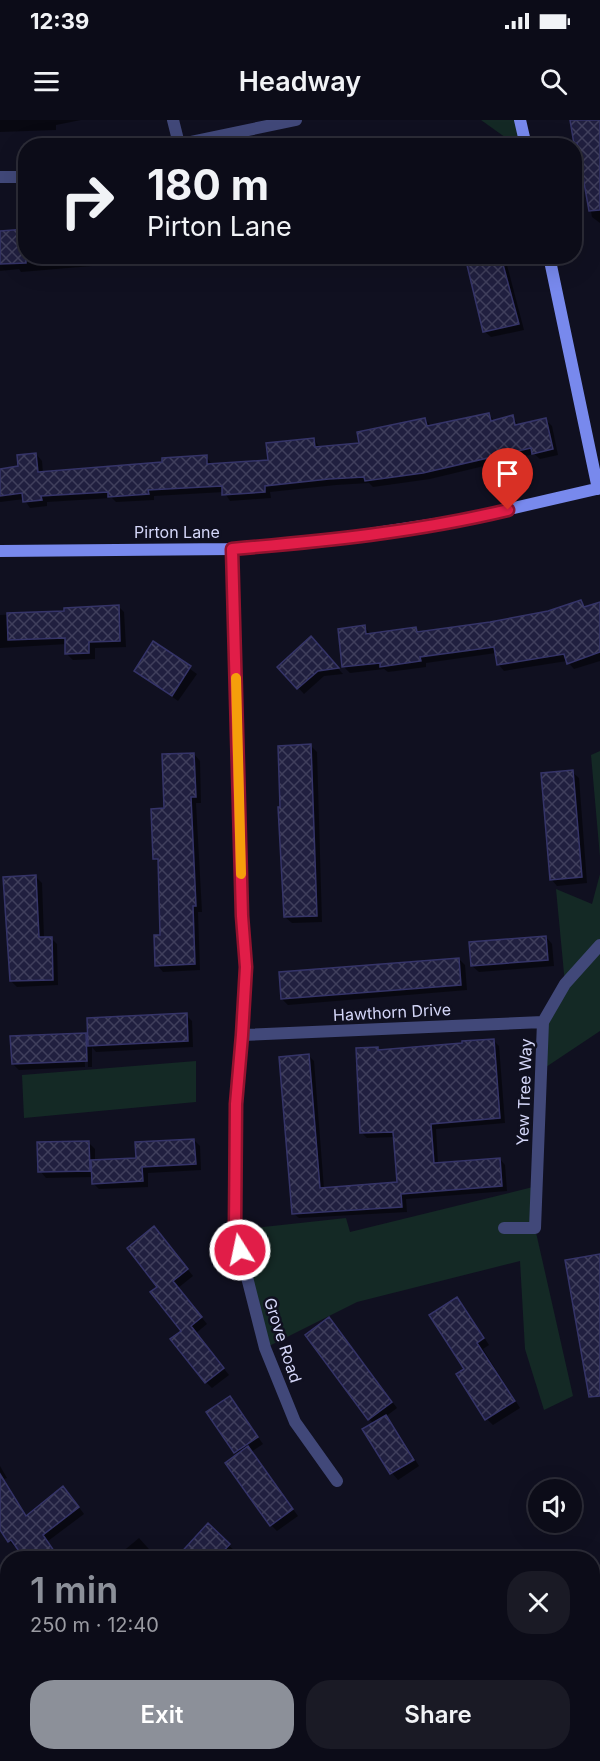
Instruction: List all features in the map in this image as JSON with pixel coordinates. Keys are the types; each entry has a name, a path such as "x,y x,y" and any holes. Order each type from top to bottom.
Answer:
{"street":[{"path":"173,120 174,138"},
{"path":"209,138 296,120"},
{"path":"520,120 524,138"},
{"path":"0,177 18,177"},
{"path":"551,264 599,489"},
{"name":"Pirton Lane","path":"0,551 232,549 324,541 462,520 599,489"},
{"name":"Grove Road","path":"232,549 242,916 246,967 236,1104 235,1230 266,1348 295,1422 337,1481"},
{"name":"Yew Tree Way","path":"504,1228 536,1228 543,1022 565,984 600,945"},
{"name":"Hawthorn Drive","path":"242,1035 543,1022"}],"green space":[{"path":"481,120 520,120 524,138 506,138"},
{"path":"600,751 600,857 591,755"},
{"path":"600,874 600,1031 540,1071 543,1022 565,984 556,889 592,904"},
{"path":"196,1061 196,1102 24,1118 22,1075"},
{"path":"537,1186 535,1228 573,1396 544,1410 525,1349 520,1261 357,1302 265,1348 235,1230 346,1218 350,1232"}],"building":[{"path":"570,120 600,120 600,210 589,211 582,171 582,138 573,138"},
{"path":"18,230 18,263 0,264 0,231"},
{"path":"503,264 519,324 483,332 467,265"},
{"path":"489,413 491,421 513,415 515,425 546,418 553,449 532,454 531,448 423,473 365,481 364,477 265,486 265,492 222,495 222,486 148,490 149,494 108,497 108,492 41,496 42,500 23,502 22,493 0,496 0,469 18,466 17,455 36,453 38,472 162,462 162,458 207,455 207,464 268,460 266,443 314,438 315,447 359,443 357,432 425,418 427,426"},
{"path":"581,600 584,607 600,602 600,652 567,664 564,654 497,665 494,647 420,657 421,661 380,667 380,663 342,667 338,629 365,625 366,634 416,627 417,632 548,611"},
{"path":"119,605 120,641 89,642 89,653 65,654 65,638 8,640 7,613 64,611 64,608"},
{"path":"311,636 339,668 318,671 297,689 277,667"},
{"path":"153,641 191,666 172,696 134,671"},
{"path":"311,744 317,916 284,917 278,807 280,807 278,746"},
{"path":"194,753 196,797 191,797 196,906 193,906 195,964 155,966 154,935 160,935 158,859 153,859 151,809 164,808 162,754"},
{"path":"573,770 582,877 550,880 541,773"},
{"path":"36,875 39,937 52,937 53,980 10,981 3,877"},
{"path":"546,936 548,960 471,966 469,942"},
{"path":"459,958 461,985 281,999 279,972"},
{"path":"187,1013 188,1041 88,1046 87,1018"},
{"path":"86,1033 87,1061 12,1064 10,1036"},
{"path":"494,1039 500,1118 431,1124 434,1163 500,1158 502,1186 401,1194 402,1207 292,1214 279,1057 309,1054 320,1188 397,1182 393,1132 360,1133 356,1048 378,1047 378,1050"},
{"path":"194,1139 196,1164 142,1167 143,1181 92,1184 91,1160 136,1158 135,1142"},
{"path":"89,1141 90,1171 38,1172 37,1142"},
{"path":"154,1226 188,1269 173,1281 202,1317 191,1326 224,1368 205,1383 170,1339 181,1331 150,1292 157,1287 127,1248"},
{"path":"600,1254 600,1396 589,1397 565,1260"},
{"path":"457,1297 484,1338 477,1343 515,1401 485,1420 456,1374 464,1369 429,1315"},
{"path":"329,1317 392,1402 368,1420 305,1335"},
{"path":"230,1396 258,1437 234,1453 206,1412"},
{"path":"386,1415 414,1460 390,1474 362,1429"},
{"path":"248,1446 293,1509 270,1526 225,1463"},
{"path":"0,1474 26,1516 63,1486 79,1507 43,1535 54,1551 19,1551 11,1540 8,1542 0,1530"},
{"path":"208,1523 230,1544 224,1551 182,1551"}],"slow traffic":[{"path":"236,678 241,874"}],"route":[{"path":"240,1250 235,1230 236,1104 246,967 242,916 232,549 324,541 462,520 508,510"}]}
